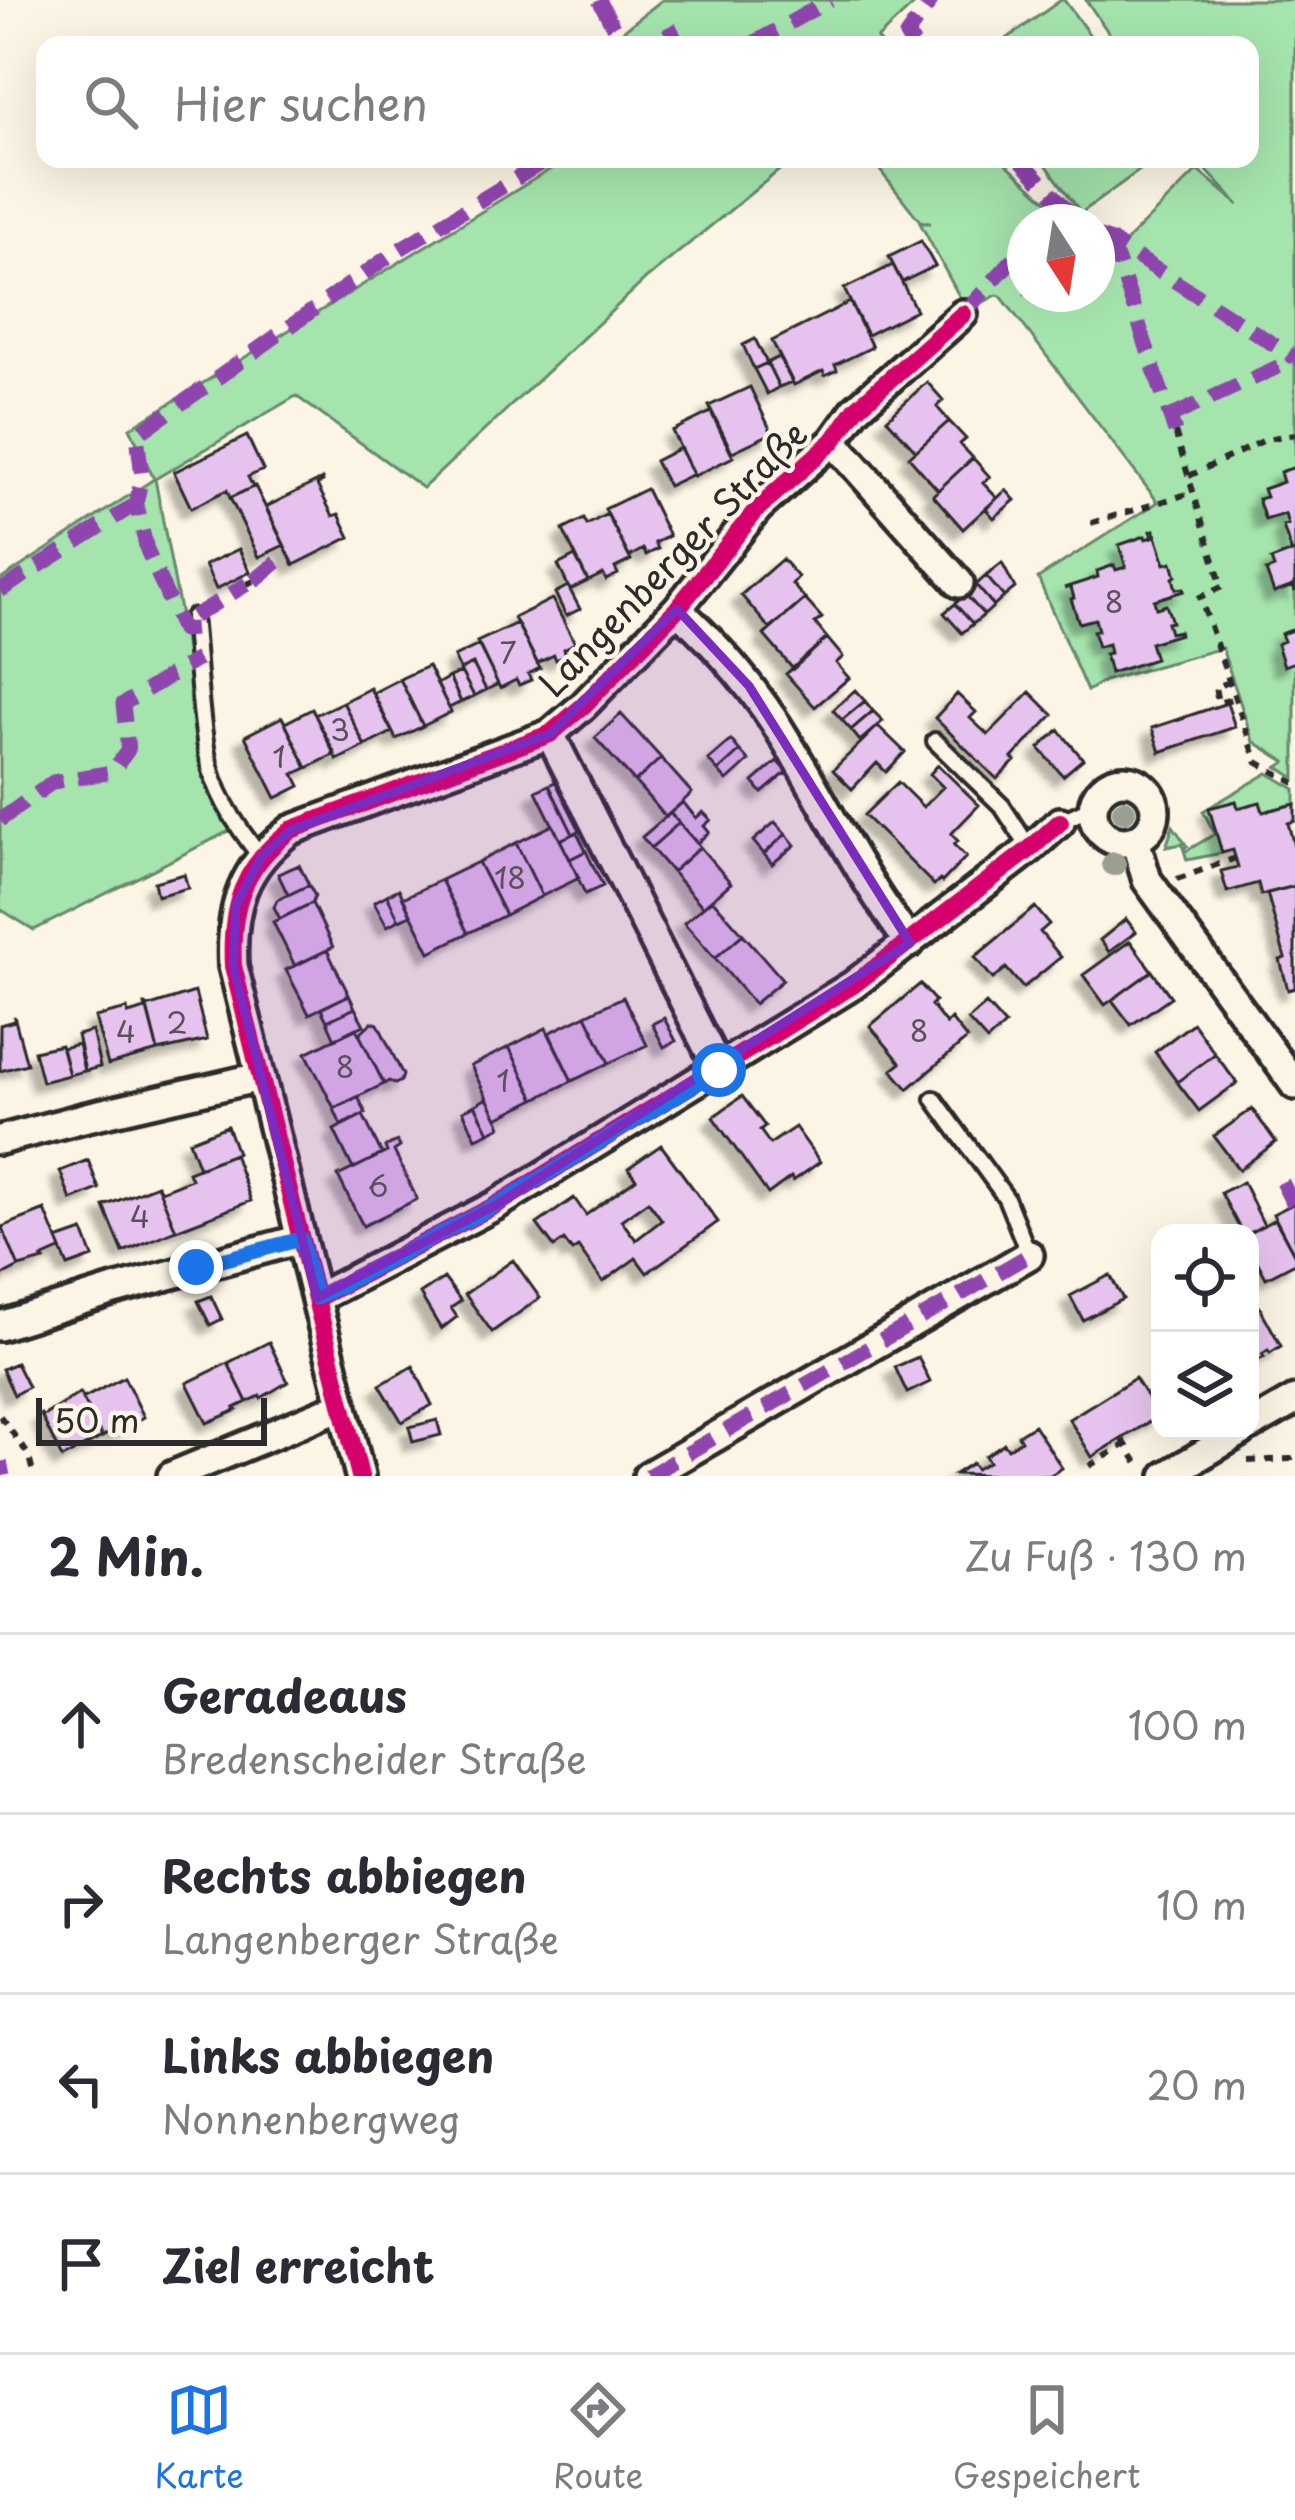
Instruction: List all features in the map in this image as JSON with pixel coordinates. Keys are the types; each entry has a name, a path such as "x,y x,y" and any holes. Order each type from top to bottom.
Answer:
{"street":[{"name":"Langenberger Straße","path":"360,1476 233,966 236,905 247,878 291,830 550,734 677,609 758,508 833,441 856,409 963,314"},
{"name":"Langenberger Straße","path":"833,441 959,583"},
{"name":"Langenberger Straße","path":"677,609 749,686 910,944"},
{"path":"550,734 719,1070"},
{"path":"1132,781 1154,800 1155,810 1150,828 1124,842 1105,835 1094,817 1094,806 1097,796 1113,782 1132,781"},
{"path":"316,1298 496,1205 853,986 1060,822"},
{"path":"1135,840 1147,880 1295,1085"},
{"path":"0,1140 260,1077"},
{"path":"0,1326 301,1239"},
{"path":"648,1476 1029,1255"},
{"path":"1259,1421 1295,1400"},
{"path":"172,1476 341,1406"},
{"path":"1166,1476 1227,1440"}],"lane":[{"path":"193,617 208,761 225,801 262,857"},
{"path":"935,741 1002,806 1030,849"},
{"path":"1060,822 1094,806"},
{"path":"934,1099 1006,1198 1029,1255"}],"path":[{"path":"1175,432 1222,587 1200,597 1257,762 1295,783"},
{"path":"1189,476 1267,439 1295,434"},
{"path":"1091,523 1194,492"},
{"path":"1230,681 1215,687 1215,694 1218,703 1235,698"},
{"path":"1173,882 1235,858"},
{"path":"0,1416 28,1454 34,1476"},
{"path":"1089,1466 1124,1442 1145,1476"},
{"path":"1245,1461 1293,1462"}],"highlighted area":[{"path":"677,609 749,686 910,943 496,1205 317,1298 233,966 236,905 261,857 291,830 550,734"}],"green space":[{"path":"662,0 919,0 880,36 620,33"},
{"path":"1064,0 1090,36 1011,36"},
{"path":"1086,0 1295,0 1295,778 1278,767 1286,762 1253,741 1222,648 1104,681 1087,691 1038,578 1158,502 1013,312 1115,312 1115,252 1198,170 1239,205 1204,168 1259,168 1259,36 1111,36"},
{"path":"552,168 782,168 647,278 423,488 296,396 155,479 182,621 202,769 231,830 34,930 0,909 0,580 154,479 130,428"},
{"path":"878,168 1011,168 1050,204 1007,204 1007,304 997,295 967,311 920,223 931,223 920,221"},
{"path":"1048,168 1143,168 1093,204 1074,204"},
{"path":"1268,773 1295,789 1295,804 1263,812 1260,802 1238,808 1236,801 1210,808 1222,853 1187,860 1182,844 1166,847 1173,826 1186,851 1215,834 1203,811"}],"building":[{"path":"921,241 935,266 902,282 889,257"},
{"path":"893,265 916,310 867,335 844,289"},
{"path":"850,302 872,347 835,365 837,370 825,376 823,371 794,385 772,341"},
{"path":"755,339 767,363 754,369 743,345"},
{"path":"779,357 792,382 779,387 767,363"},
{"path":"767,363 779,387 767,394 754,369"},
{"path":"927,382 943,400 937,407 949,421 916,451 887,419"},
{"path":"750,387 772,433 732,452 709,406"},
{"path":"711,412 733,457 694,476 672,431"},
{"path":"949,421 966,439 960,444 973,458 938,490 909,457"},
{"path":"247,436 263,470 248,477 253,487 230,498 227,490 191,508 174,472"},
{"path":"680,448 693,474 668,486 655,461"},
{"path":"973,458 990,477 983,483 997,498 963,529 933,495"},
{"path":"1295,467 1292,553 1283,526 1288,525 1285,514 1265,520 1258,499 1266,497 1263,489 1283,482 1280,472"},
{"path":"322,479 317,485 350,537 294,565 266,507"},
{"path":"255,486 284,545 259,557 230,498"},
{"path":"646,489 669,536 655,543 658,549 646,555 643,549 629,557 605,509"},
{"path":"1006,490 1015,500 994,518 986,509"},
{"path":"607,514 631,560 615,568 618,574 606,580 603,574 588,581 563,530"},
{"path":"1154,530 1165,564 1172,562 1176,589 1184,591 1154,600 1156,608 1166,605 1170,633 1180,634 1150,643 1155,659 1110,673 1105,654 1110,653 1108,644 1098,647 1095,619 1079,623 1071,587 1064,588 1098,577 1097,571 1114,565 1116,570 1126,567 1119,545 1153,537"},
{"path":"239,549 250,572 216,589 205,565"},
{"path":"1295,551 1295,592 1293,586 1274,593 1266,571 1274,568 1271,560"},
{"path":"575,556 588,581 570,590 558,565"},
{"path":"782,559 798,577 792,584 805,599 770,629 741,595"},
{"path":"1002,563 1015,588 1004,597 986,576"},
{"path":"986,576 1004,597 994,606 976,585"},
{"path":"976,585 994,606 984,615 965,594"},
{"path":"568,586 580,609 566,616 555,593"},
{"path":"965,594 984,615 973,624 955,604"},
{"path":"552,599 575,643 564,649 566,655 537,663 514,618"},
{"path":"805,599 822,618 815,623 827,638 793,669 764,635"},
{"path":"955,604 973,624 962,633 944,613"},
{"path":"517,623 540,668 528,674 531,680 519,685 516,680 500,688 477,642"},
{"path":"1295,629 1295,662 1284,666 1277,644 1284,641 1281,634"},
{"path":"827,638 843,657 836,663 849,678 815,707 786,674"},
{"path":"479,645 498,684 486,690 473,664 460,670 454,657"},
{"path":"473,664 486,690 474,696 460,670"},
{"path":"428,666 451,712 423,726 400,679"},
{"path":"461,672 474,696 461,702 449,677"},
{"path":"449,677 461,702 449,708 437,684"},
{"path":"400,679 423,726 396,739 373,693"},
{"path":"370,688 392,732 365,746 343,702"},
{"path":"855,690 865,701 842,720 833,710"},
{"path":"1030,692 1053,715 997,779 935,718 957,694 976,712 970,718 988,735"},
{"path":"865,701 873,711 851,730 842,720"},
{"path":"343,702 365,746 337,760 315,715"},
{"path":"1227,703 1235,727 1160,752 1152,728"},
{"path":"312,709 335,754 307,768 285,723"},
{"path":"873,711 883,721 860,741 851,730"},
{"path":"621,714 661,758 635,782 595,738"},
{"path":"282,717 307,768 294,774 300,786 276,798 245,736"},
{"path":"878,726 905,752 886,772 877,763 852,789 833,770"},
{"path":"1059,730 1083,759 1063,776 1039,748"},
{"path":"731,740 740,751 718,771 708,760"},
{"path":"740,751 749,761 727,781 718,771"},
{"path":"661,758 692,793 666,817 635,782"},
{"path":"777,761 787,772 762,793 753,782"},
{"path":"938,765 979,805 951,834 966,857 934,885 864,815 898,782 923,807 943,787 930,774"},
{"path":"561,779 586,828 573,834 549,785"},
{"path":"549,785 573,834 560,840 536,791"},
{"path":"1236,801 1238,808 1260,802 1263,812 1295,804 1295,821 1288,823 1295,850 1295,886 1261,895 1258,883 1227,892 1221,871 1238,867 1233,850 1222,853 1209,808"},
{"path":"683,802 696,818 703,812 711,820 704,826 709,832 697,843 670,813"},
{"path":"670,813 679,823 651,848 642,837"},
{"path":"775,822 786,834 764,854 753,841"},
{"path":"679,823 700,847 672,872 651,848"},
{"path":"553,825 579,878 542,896 516,843"},
{"path":"577,832 586,851 570,859 560,840"},
{"path":"786,834 795,845 772,864 764,854"},
{"path":"516,843 542,896 505,915 478,862"},
{"path":"700,847 731,883 703,907 672,872"},
{"path":"586,851 603,886 585,894 570,859"},
{"path":"478,862 505,915 468,933 441,880"},
{"path":"299,865 309,885 288,895 278,874"},
{"path":"184,874 188,888 157,896 154,882"},
{"path":"441,880 468,933 430,952 403,898"},
{"path":"309,885 315,896 312,903 280,919 274,907 277,900"},
{"path":"1295,886 1295,988 1288,990 1280,960 1285,958 1267,893"},
{"path":"399,889 411,915 399,920 387,895"},
{"path":"387,895 399,920 387,926 374,902"},
{"path":"712,899 743,934 715,958 684,923"},
{"path":"312,903 333,947 295,966 273,922"},
{"path":"1035,907 1049,924 1040,932 1061,957 1023,988 1006,968 993,979 975,957"},
{"path":"1126,919 1136,932 1109,952 1100,940"},
{"path":"743,934 783,980 754,1004 715,958"},
{"path":"1130,941 1152,971 1105,1005 1083,975"},
{"path":"327,950 349,995 309,1014 286,970"},
{"path":"1152,971 1171,997 1131,1025 1112,1000"},
{"path":"920,984 946,1024 951,1019 967,1039 908,1089 892,1070 901,1063 870,1026"},
{"path":"195,992 207,1040 158,1051 147,1007"},
{"path":"349,995 355,1008 327,1021 321,1009"},
{"path":"623,997 647,1045 609,1063 586,1015"},
{"path":"986,1004 1005,1025 987,1041 968,1020"},
{"path":"145,1005 158,1051 108,1065 95,1017 127,1009 128,1014 146,1009"},
{"path":"355,1008 364,1025 335,1039 327,1021"},
{"path":"586,1015 609,1063 572,1081 549,1033"},
{"path":"14,1016 27,1064 0,1071 0,1025 14,1021"},
{"path":"664,1018 676,1041 664,1047 652,1024"},
{"path":"372,1022 378,1024 403,1075 395,1084 384,1084 359,1034"},
{"path":"1193,1023 1215,1054 1177,1082 1155,1052"},
{"path":"356,1028 384,1084 334,1108 306,1053"},
{"path":"546,1028 572,1081 535,1099 509,1047"},
{"path":"92,1031 100,1067 85,1071 77,1035"},
{"path":"78,1044 84,1071 69,1075 62,1048"},
{"path":"61,1045 69,1075 42,1082 34,1051"},
{"path":"509,1047 535,1099 497,1118 471,1066"},
{"path":"1215,1054 1237,1083 1199,1111 1177,1082"},
{"path":"742,1096 765,1126 760,1130 770,1144 795,1127 820,1162 768,1194 713,1117"},
{"path":"358,1097 366,1113 341,1125 334,1109"},
{"path":"487,1098 501,1126 489,1132 475,1105"},
{"path":"475,1105 489,1132 476,1138 463,1111"},
{"path":"1252,1109 1276,1142 1239,1170 1214,1136"},
{"path":"363,1115 382,1154 353,1169 334,1130"},
{"path":"227,1126 237,1153 199,1168 189,1141"},
{"path":"397,1141 400,1147 394,1151 417,1199 363,1226 338,1176 387,1152 385,1147"},
{"path":"661,1145 718,1222 647,1273 636,1258 603,1282 578,1247 572,1251 564,1240 554,1247 537,1224 574,1198 586,1215 636,1179 628,1168","holes":["648,1201 662,1220 636,1240 621,1220"]},
{"path":"234,1154 251,1201 176,1230 157,1185 161,1191 191,1179 188,1172"},
{"path":"88,1160 99,1189 71,1200 60,1171"},
{"path":"1243,1182 1264,1225 1237,1224 1221,1193"},
{"path":"157,1185 176,1230 123,1252 104,1206"},
{"path":"1295,1203 1295,1256 1273,1214"},
{"path":"45,1210 62,1252 19,1267 2,1227"},
{"path":"1275,1219 1295,1256 1295,1263 1266,1278 1259,1265 1259,1228"},
{"path":"0,1228 19,1267 0,1277"},
{"path":"83,1231 93,1257 68,1266 57,1240"},
{"path":"513,1260 540,1298 492,1332 465,1294"},
{"path":"1110,1275 1123,1299 1083,1320 1070,1296"},
{"path":"444,1278 461,1301 451,1308 457,1317 441,1329 420,1294"},
{"path":"211,1296 222,1319 210,1325 198,1301"},
{"path":"1259,1306 1281,1346 1268,1350 1259,1360"},
{"path":"269,1342 288,1382 247,1402 228,1363"},
{"path":"918,1357 930,1382 907,1393 895,1367"},
{"path":"16,1363 28,1387 14,1395 2,1369"},
{"path":"228,1363 247,1402 207,1423 187,1383"},
{"path":"413,1366 432,1405 402,1422 380,1385"},
{"path":"124,1377 144,1417 102,1437 80,1393 84,1398"},
{"path":"1135,1378 1151,1403 1151,1421 1092,1457 1069,1419"},
{"path":"80,1393 102,1437 62,1458 40,1413 43,1416"},
{"path":"437,1420 441,1435 413,1442 409,1427"},
{"path":"1034,1425 1062,1468 1049,1476 955,1474 972,1463 976,1469 989,1462 985,1456 1004,1443 1008,1449"}],"marked path":[{"path":"599,0 618,36"},
{"path":"766,36 830,0"},
{"path":"906,36 932,0"},
{"path":"669,26 674,36"},
{"path":"195,629 182,630 147,550 136,504 142,476 137,435 392,254 533,168"},
{"path":"1028,168 1062,204"},
{"path":"1115,243 1295,358"},
{"path":"1115,256 1175,432"},
{"path":"963,314 1007,266"},
{"path":"1170,417 1295,359"},
{"path":"0,591 136,504"},
{"path":"254,581 281,559"},
{"path":"193,617 247,584"},
{"path":"0,820 53,782 112,772 128,750 123,704 198,659"},
{"path":"1282,1182 1293,1204"},
{"path":"648,1476 1029,1255"},
{"path":"0,1462 3,1476"}],"cycle path":[{"path":"360,1476 233,966 237,907 250,874 291,830 550,734 677,609 758,508 833,441 856,409 963,314"},
{"path":"317,1298 496,1205 853,985 1060,822"}],"route":[{"path":"196,1267 301,1239 316,1298 496,1205 719,1070"}]}
